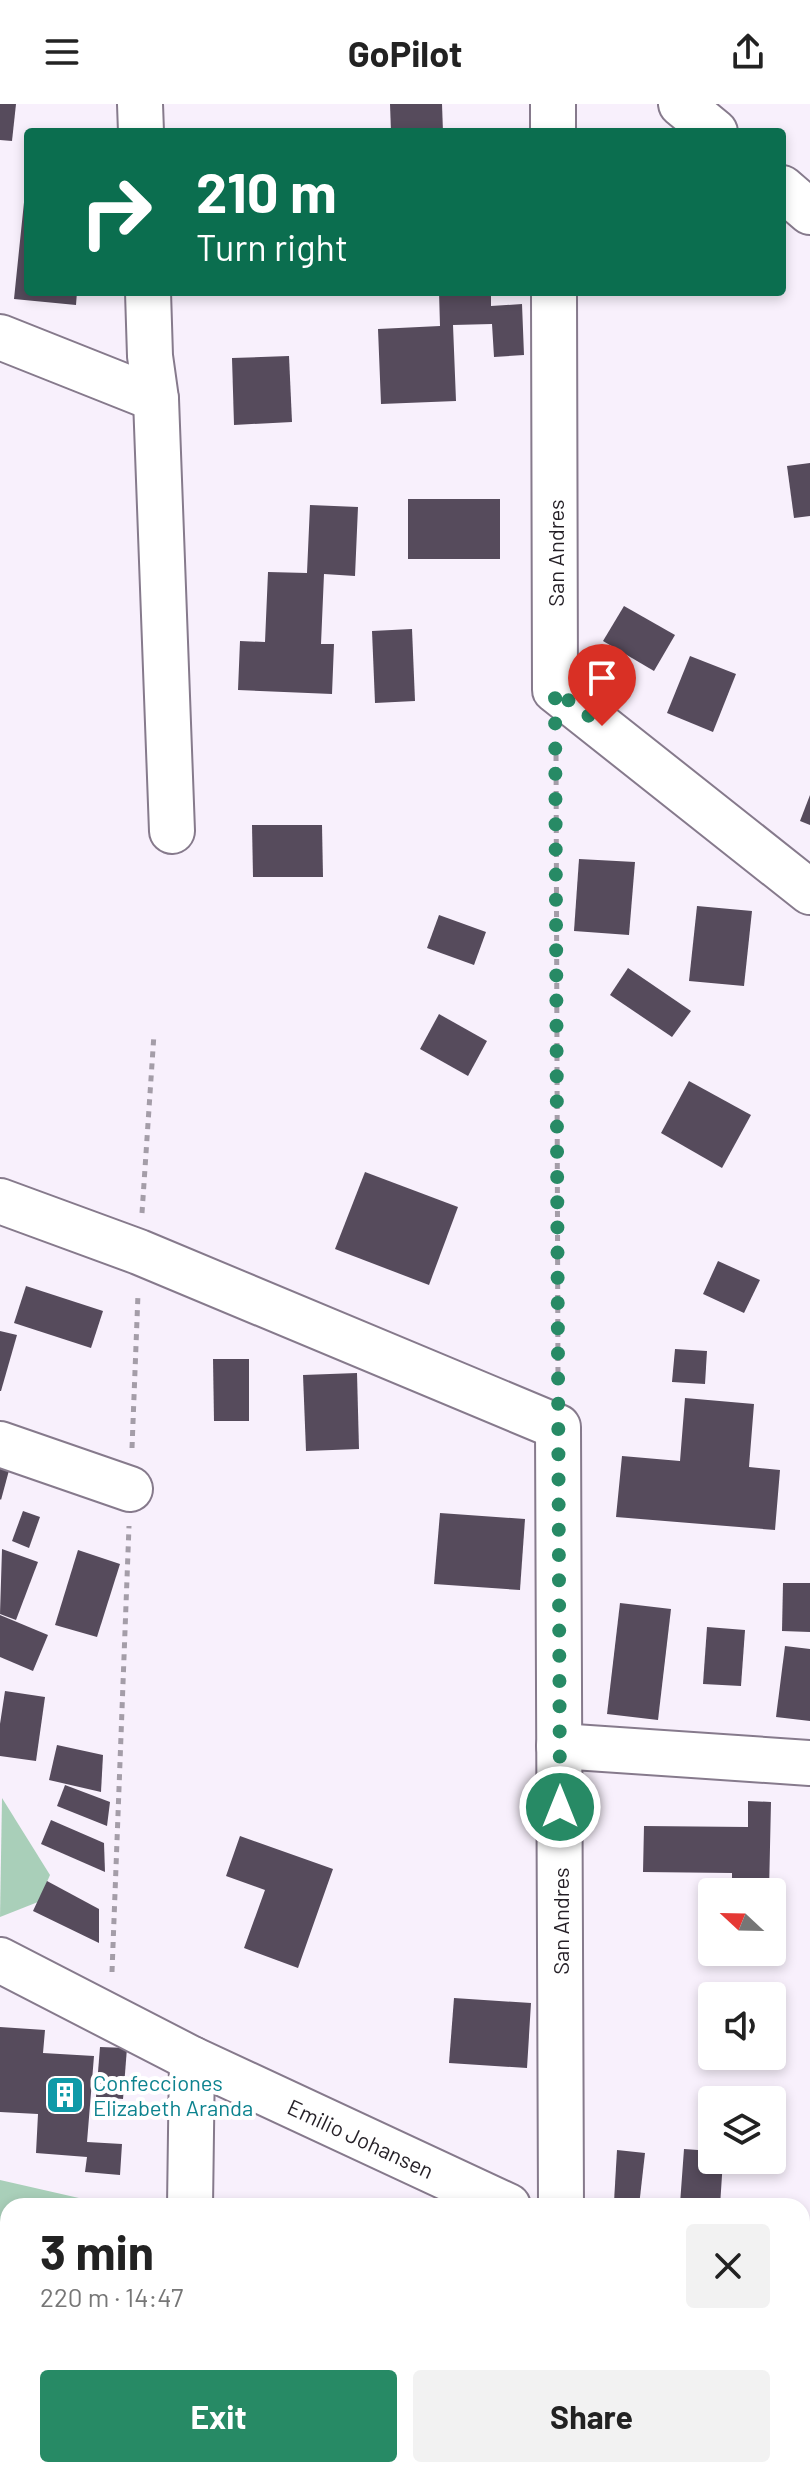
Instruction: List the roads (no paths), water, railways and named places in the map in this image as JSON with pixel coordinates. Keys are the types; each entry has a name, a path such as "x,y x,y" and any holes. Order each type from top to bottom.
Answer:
{"street":[{"path":"140,104 141,128"},
{"path":"553,104 553,128"},
{"path":"681,104 710,128"},
{"path":"786,191 810,212"},
{"path":"148,296 150,356 156,399 172,831"},
{"name":"San Andres","path":"554,296 555,690 810,892"},
{"path":"0,337 156,399"},
{"name":"San Andres","path":"0,1201 139,1252 558,1427 561,2198"},
{"path":"0,1444 130,1489"},
{"path":"559,1746 810,1763"},
{"name":"Emilio Johansen","path":"0,1960 192,2059 491,2198"},
{"path":"190,2198 192,2059"}],"place":[{"name":"Confecciones Elizabeth Aranda","path":"65,2095"}]}
